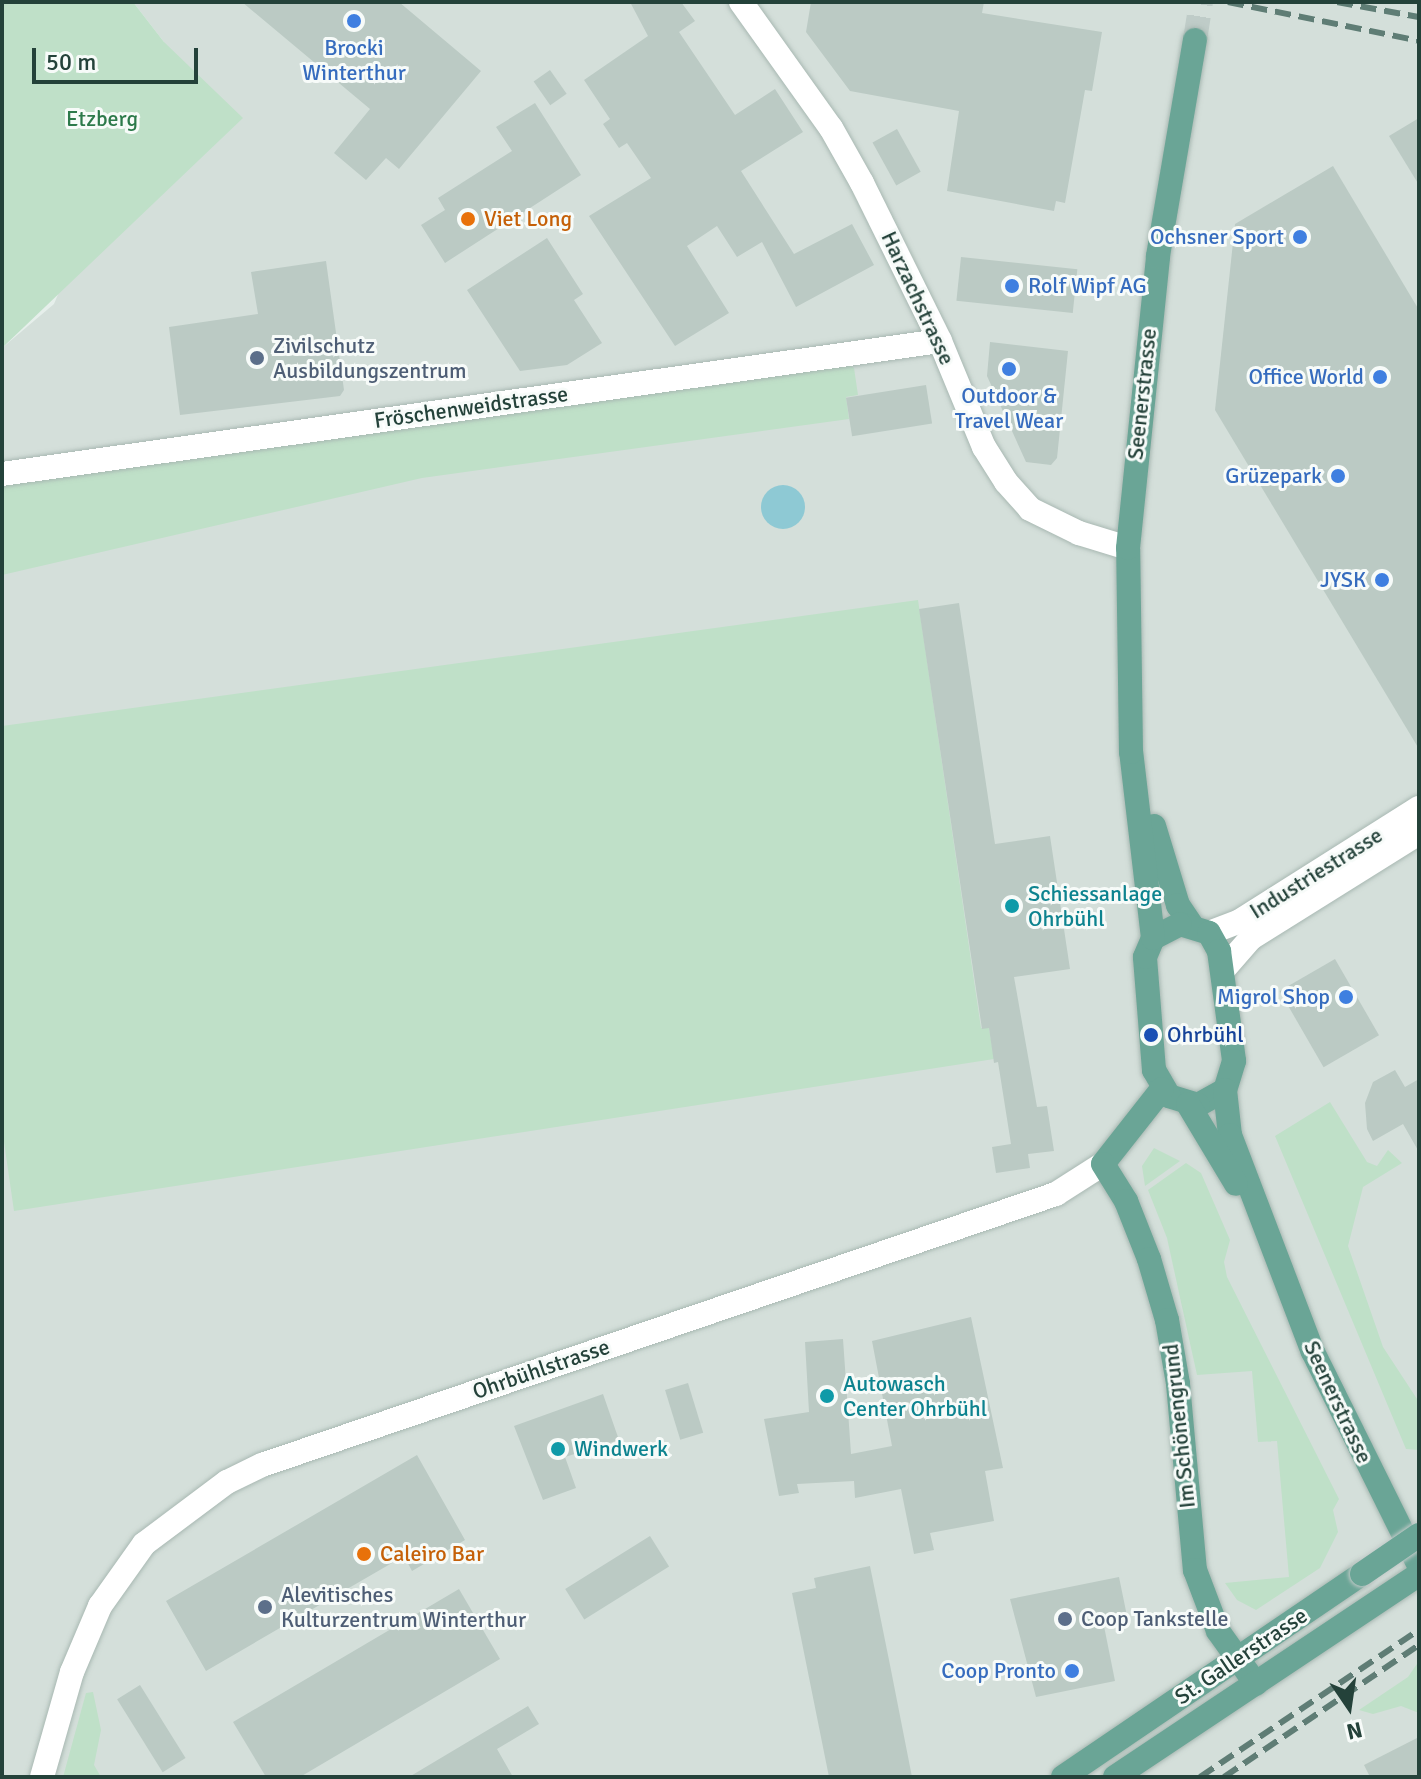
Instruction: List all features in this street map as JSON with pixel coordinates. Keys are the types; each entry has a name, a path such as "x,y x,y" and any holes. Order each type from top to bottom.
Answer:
{"main road":[{"name":"Seenerstrasse","path":"1195,40 1158,256 1128,548 1131,752 1153,938 1144,968 1154,1070 1162,1089 1188,1104 1266,1234"},
{"name":"Seenerstrasse","path":"1131,752 1178,905 1200,929 1223,970 1234,1061 1225,1090 1224,1114 1266,1234 1313,1352 1419,1566"},
{"path":"1153,938 1170,927 1200,929"},
{"name":"Ohrbühlstrasse","path":"1103,1164 1162,1089"},
{"path":"1188,1104 1208,1102 1225,1090"},
{"name":"Im Schönengrund","path":"1103,1164 1126,1201 1167,1320 1178,1384 1195,1570 1218,1631 1256,1684"},
{"name":"St. Gallerstrasse","path":"1063,1777 1419,1535"},
{"name":"St. Gallerstrasse","path":"1115,1777 1419,1574"}],"street":[{"name":"Harzachstrasse","path":"741,2 831,128 940,341 984,447 1030,509 1079,533 1128,548"},
{"name":"Fröschenweidstrasse","path":"2,474 940,341"},
{"name":"Industriestrasse","path":"1200,929 1240,921 1419,808"},
{"name":"Industriestrasse","path":"1223,970 1251,938 1419,833"},
{"name":"Ohrbühlstrasse","path":"42,1777 72,1672 100,1606 144,1544 227,1482 262,1465 1056,1194 1103,1164"}],"shaded area":[{"path":"133,2 1419,2 1419,1777 2,1777 2,348 54,304 164,42"}],"green space":[{"name":"Etzberg","path":"2,2 133,2 164,42 243,118 2,348"},
{"path":"835,355 854,368 858,395 846,397 849,419 422,478 2,575 2,474"},
{"path":"918,600 981,1028 989,1028 994,1059 14,1211 2,1128 2,726"},
{"path":"1330,1102 1367,1162 1377,1166 1388,1150 1402,1163 1363,1187 1348,1246 1383,1347 1419,1402 1419,1450 1406,1449 1275,1136"},
{"path":"1154,1148 1180,1161 1145,1186 1142,1166"},
{"path":"1186,1163 1201,1173 1230,1240 1224,1262 1227,1277 1339,1499 1333,1510 1338,1532 1320,1568 1256,1610 1237,1600 1225,1583 1289,1577 1277,1441 1258,1442 1252,1371 1197,1375 1167,1238 1148,1190"},
{"path":"1419,1661 1419,1713 1401,1706 1373,1714 1359,1710 1408,1677"},
{"path":"93,1692 101,1730 94,1765 101,1777 63,1777 86,1693"}],"water":[{"path":"783,485 798,492 805,507 798,522 783,529 768,522 761,507 768,492"}],"building":[{"path":"242,2 399,2 481,71 399,169 386,158 366,180 334,153 370,109"},
{"path":"630,2 681,2 695,21 679,32 735,115 775,89 803,132 741,171 794,254 852,224 874,265 796,307 762,242 737,257 717,226 687,246 729,313 675,346 589,216 651,178 627,143 619,148 603,124 610,119 584,80 648,36"},
{"path":"811,2 984,2 982,13 1102,32 1092,91 1085,90 1065,203 1056,201 1054,211 947,191 959,111 850,91 806,32"},
{"path":"550,70 567,94 550,105 534,81"},
{"path":"535,103 581,175 445,263 421,225 445,210 438,198 512,151 496,127"},
{"path":"1419,118 1419,185 1389,136"},
{"path":"897,129 921,172 896,185 873,143"},
{"name":"Grüzepark","path":"1333,166 1419,310 1419,749 1215,410 1235,224"},
{"path":"547,238 583,294 574,300 602,343 567,365 520,371 467,290"},
{"path":"961,257 1077,269 1073,313 956,301"},
{"name":"Zivilschutz Ausbildungszentrum","path":"326,261 344,390 340,396 180,415 169,327 258,314 251,272"},
{"path":"990,342 1068,351 1057,458 1051,465 1026,462 987,376"},
{"path":"926,385 932,424 852,436 846,398"},
{"name":"Schiessanlage Ohrbühl","path":"959,603 995,844 1050,836 1070,969 1014,977 1037,1107 1047,1106 1054,1151 1028,1154 1030,1168 996,1173 992,1147 1011,1144 998,1062 994,1063 989,1028 982,1029 919,609"},
{"path":"1335,959 1379,1035 1324,1067 1280,991"},
{"path":"1395,1070 1405,1087 1419,1079 1419,1152 1403,1124 1373,1141 1367,1129 1365,1103 1373,1082"},
{"path":"971,1317 1003,1468 985,1471 994,1521 930,1533 934,1550 914,1554 901,1489 855,1498 854,1481 797,1484 799,1493 779,1496 764,1419 809,1412 805,1342 843,1339 851,1454 892,1446 872,1341"},
{"path":"688,1383 703,1433 680,1440 665,1390"},
{"name":"Windwerk","path":"603,1394 619,1440 565,1457 576,1488 543,1500 514,1426"},
{"path":"417,1455 465,1540 412,1571 404,1556 206,1671 166,1601"},
{"path":"650,1536 669,1567 584,1620 565,1589"},
{"path":"870,1566 912,1777 829,1777 792,1593 816,1588 814,1578"},
{"name":"Coop Tankstelle","path":"1119,1577 1127,1616 1103,1621 1115,1681 1036,1697 1010,1599"},
{"path":"459,1589 500,1659 300,1777 266,1777 233,1722"},
{"path":"140,1685 186,1758 163,1772 117,1699"},
{"path":"528,1706 539,1724 497,1749 513,1777 409,1777"},
{"path":"1419,1737 1419,1777 1370,1777 1364,1765"}],"tunnel":[{"path":"1195,40 1201,2"}],"railway":[{"path":"1228,2 1419,41"},
{"path":"1337,2 1419,17"},
{"path":"1200,1777 1419,1630"},
{"path":"1224,1777 1419,1645"}],"place":[{"name":"Brocki Winterthur","path":"354,21"},
{"name":"Viet Long","path":"468,219"},
{"name":"Ochsner Sport","path":"1300,237"},
{"name":"Rolf Wipf AG","path":"1012,286"},
{"name":"Zivilschutz Ausbildungszentrum","path":"257,358"},
{"name":"Outdoor & Travel Wear","path":"1009,369"},
{"name":"Office World","path":"1380,377"},
{"name":"Grüzepark","path":"1338,476"},
{"name":"JYSK","path":"1382,580"},
{"name":"Schiessanlage Ohrbühl","path":"1012,906"},
{"name":"Migrol Shop","path":"1346,997"},
{"name":"Ohrbühl","path":"1151,1035"},
{"name":"Autowasch Center Ohrbühl","path":"827,1396"},
{"name":"Windwerk","path":"558,1449"},
{"name":"Caleiro Bar","path":"364,1554"},
{"name":"Alevitisches Kulturzentrum Winterthur","path":"265,1607"},
{"name":"Coop Tankstelle","path":"1065,1619"},
{"name":"Coop Pronto","path":"1072,1671"}]}
